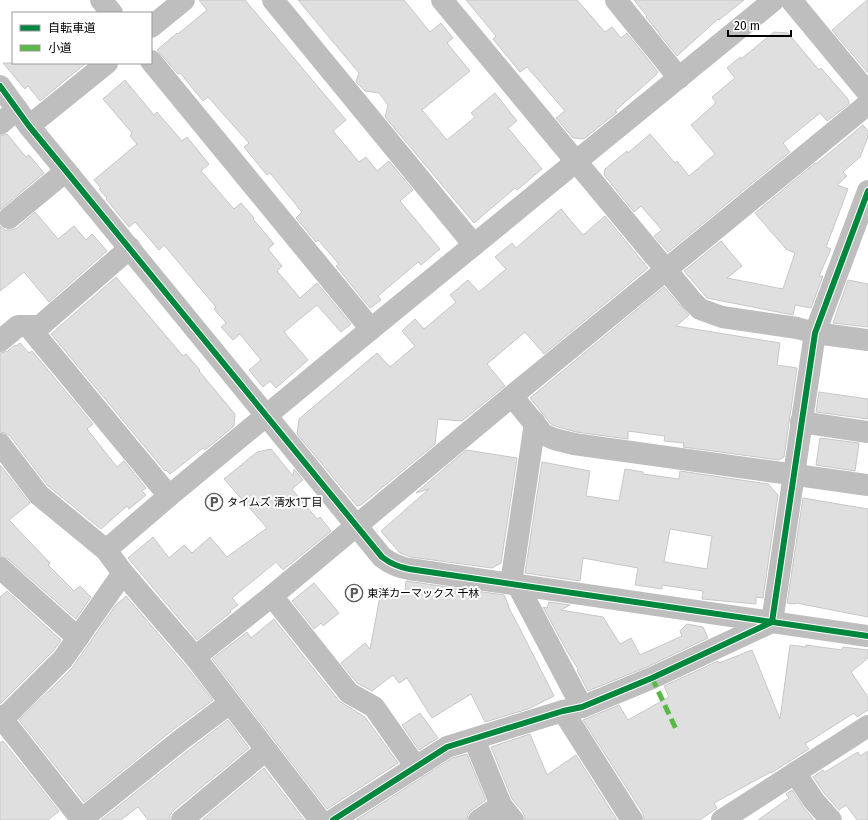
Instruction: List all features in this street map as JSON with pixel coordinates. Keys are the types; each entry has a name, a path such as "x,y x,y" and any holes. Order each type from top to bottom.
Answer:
{"street":[{"path":"101,0 111,12"},
{"path":"152,26 184,0"},
{"path":"273,0 474,245"},
{"path":"442,0 700,309 722,317 797,328 815,333 868,340"},
{"path":"616,0 679,78"},
{"path":"106,550 371,329 774,0"},
{"path":"791,0 868,93"},
{"path":"152,62 371,329"},
{"path":"0,124 23,118 105,64"},
{"path":"0,86 23,118 66,171 382,557 390,563 398,567 868,636"},
{"path":"195,657 272,596 512,396 868,104"},
{"path":"9,218 66,171"},
{"path":"772,622 815,333 861,230 868,191"},
{"path":"10,329 40,326 130,248"},
{"path":"10,329 169,496"},
{"path":"512,396 543,434 554,439 574,444 793,474 868,486"},
{"path":"801,422 868,432"},
{"path":"535,423 514,584 573,709 632,820"},
{"path":"0,444 39,495 106,550 123,573 195,657 320,820"},
{"path":"0,568 78,638"},
{"path":"123,573 63,659 1,719 81,820 182,738 230,703"},
{"path":"272,596 349,693 374,707 416,767"},
{"path":"333,820 447,747 573,709 652,678 772,622"},
{"path":"722,820 868,726"},
{"path":"474,739 507,812 479,820"},
{"path":"182,820 266,750"},
{"path":"795,773 814,801 831,820"}],"building":[{"path":"199,0 245,0 346,120 333,131 359,162 366,157 377,171 389,161 413,190 400,201 440,249 421,265 418,262 378,296 381,300 370,308 336,266 339,264 318,240 316,242 296,218 302,212 270,173 267,175 244,147 249,143 208,97 203,101 180,73 178,74 157,50 207,10"},
{"path":"298,0 404,0 430,32 441,23 453,38 447,43 470,71 422,110 447,140 475,117 471,113 495,93 517,121 508,128 542,169 517,190 515,188 474,223 385,117 388,105 379,93 365,91 357,83 356,81 359,73"},
{"path":"466,0 577,0 605,32 612,27 621,38 627,33 658,72 615,111 617,112 584,139 573,138 556,118 565,111 527,67 520,72 493,39 496,36"},
{"path":"634,0 744,0 719,20 718,19 677,56"},
{"path":"868,0 868,73 832,30"},
{"path":"774,32 788,33 819,70 821,68 848,99 849,104 827,121 820,113 783,143 790,152 668,252 654,236 662,230 641,206 634,212 604,175 605,169 627,151 628,153 650,134 675,163 677,161 689,176 715,154 691,125 716,103 712,97 735,78 727,68 740,57 741,59"},
{"path":"3,63 85,64 40,101 28,86 25,89"},
{"path":"125,80 154,115 157,112 182,141 187,137 209,164 201,171 234,209 241,203 254,218 253,219 274,244 268,249 282,266 277,271 300,298 317,283 351,324 341,332 317,305 284,332 308,360 276,388 270,381 263,387 249,370 261,360 240,334 233,340 221,327 226,323 214,309 216,307 164,245 159,250 135,222 129,227 106,199 107,198 99,189 101,188 94,180 137,144 130,136 132,133 103,99"},
{"path":"863,125 868,131 868,137 860,157 843,172 847,176 837,185 848,189 826,247 831,249 819,276 823,276 811,308 795,305 793,315 707,298 684,271 721,241 742,266 727,278 783,289 795,253 786,249 755,213"},
{"path":"7,134 26,157 29,155 44,173 0,210 0,136"},
{"path":"561,209 583,235 605,216 648,268 544,354 525,332 487,364 505,386 462,421 438,419 435,444 361,505 357,506 297,434 299,419 377,353 390,367 415,346 402,331 415,319 424,329 456,302 450,295 468,280 479,292 506,269 495,257 512,243 516,248"},
{"path":"35,212 58,239 74,226 86,240 92,234 107,251 49,302 24,272 0,291 0,226 5,230 17,228"},
{"path":"116,277 183,356 186,354 200,370 199,371 235,414 234,426 205,450 203,448 170,474 166,470 165,471 51,334"},
{"path":"848,280 868,284 868,327 833,323"},
{"path":"664,287 689,315 676,326 780,343 777,365 797,368 784,457 779,460 683,447 684,443 664,441 665,436 628,431 628,439 576,432 551,424 530,398"},
{"path":"20,343 29,353 32,351 93,424 87,429 117,467 124,461 146,488 142,491 146,495 129,509 127,506 101,529 48,486 10,436 0,432 0,353 8,351"},
{"path":"819,392 868,399 868,419 816,412"},
{"path":"820,438 859,443 855,471 816,465"},
{"path":"271,449 293,476 294,469 303,480 292,489 317,519 320,517 331,531 283,570 276,562 232,598 238,605 197,640 128,558 153,537 169,558 184,545 192,553 210,537 227,557 267,528 224,479 257,452"},
{"path":"466,450 517,458 501,563 492,568 411,557 400,553 381,531 429,489 416,493"},
{"path":"542,462 590,471 586,496 619,501 625,469 643,472 643,474 679,479 680,471 768,484 778,495 763,598 756,597 756,604 702,599 703,591 662,585 662,589 635,585 638,568 583,558 580,581 525,573","holes":["670,529 712,536 707,569 664,562"]},
{"path":"0,465 30,503 9,520 50,563 48,565 74,591 80,586 91,597 76,619 8,559 0,556"},
{"path":"803,498 868,509 868,617 796,603 787,603"},
{"path":"406,581 504,595 509,608 554,696 528,709 485,722 471,694 432,718 407,678 399,683 393,675 372,691 357,683 341,663 365,643 370,649 382,586 405,591"},
{"path":"314,583 339,613 323,626 321,623 314,629 292,601"},
{"path":"7,591 61,640 53,651 0,704 0,597"},
{"path":"126,596 213,700 174,729 84,802 19,720 72,668 115,606"},
{"path":"549,602 570,605 561,610 603,617 620,644 631,638 640,655 682,636 680,631 687,624 703,627 708,638 647,667 588,691 577,670 578,669 543,607 547,608"},
{"path":"274,619 339,701 365,717 398,763 327,809 212,659 247,632 251,638"},
{"path":"790,645 806,647 806,645 842,650 843,647 868,650 868,658 851,672 868,697 868,710 857,717 854,713 805,744 809,749 771,773 714,803 717,808 700,820 644,820 643,813 583,720 619,705 628,720 669,697 664,686 718,661 719,663 752,650 780,719"},
{"path":"420,713 438,738 419,750 402,725"},
{"path":"228,720 249,748 174,810 170,815 170,820 148,820 138,807 121,820 101,820 190,749"},
{"path":"530,734 547,775 576,755 617,820 525,820 523,812 512,799 491,747"},
{"path":"3,741 59,811 48,820 0,820 0,743"},
{"path":"868,751 868,820 857,820 846,805 839,810 824,793 813,777 823,770 825,772 858,752 860,756"},
{"path":"467,754 486,800 468,814 467,820 356,820 452,758"},
{"path":"264,768 304,820 202,820"},
{"path":"792,790 814,820 758,820 789,798 786,794"}],"marked path":[{"path":"652,678 676,729"}],"cycle path":[{"path":"0,86 29,126 382,557 388,562 409,569 868,636"},
{"path":"333,820 447,747 563,711 582,707 652,678 772,622 815,333 868,191"}],"place":[{"name":"タイムズ 清水1丁目","path":"214,502"},
{"name":"東洋カーマックス 千林","path":"354,593"}]}
